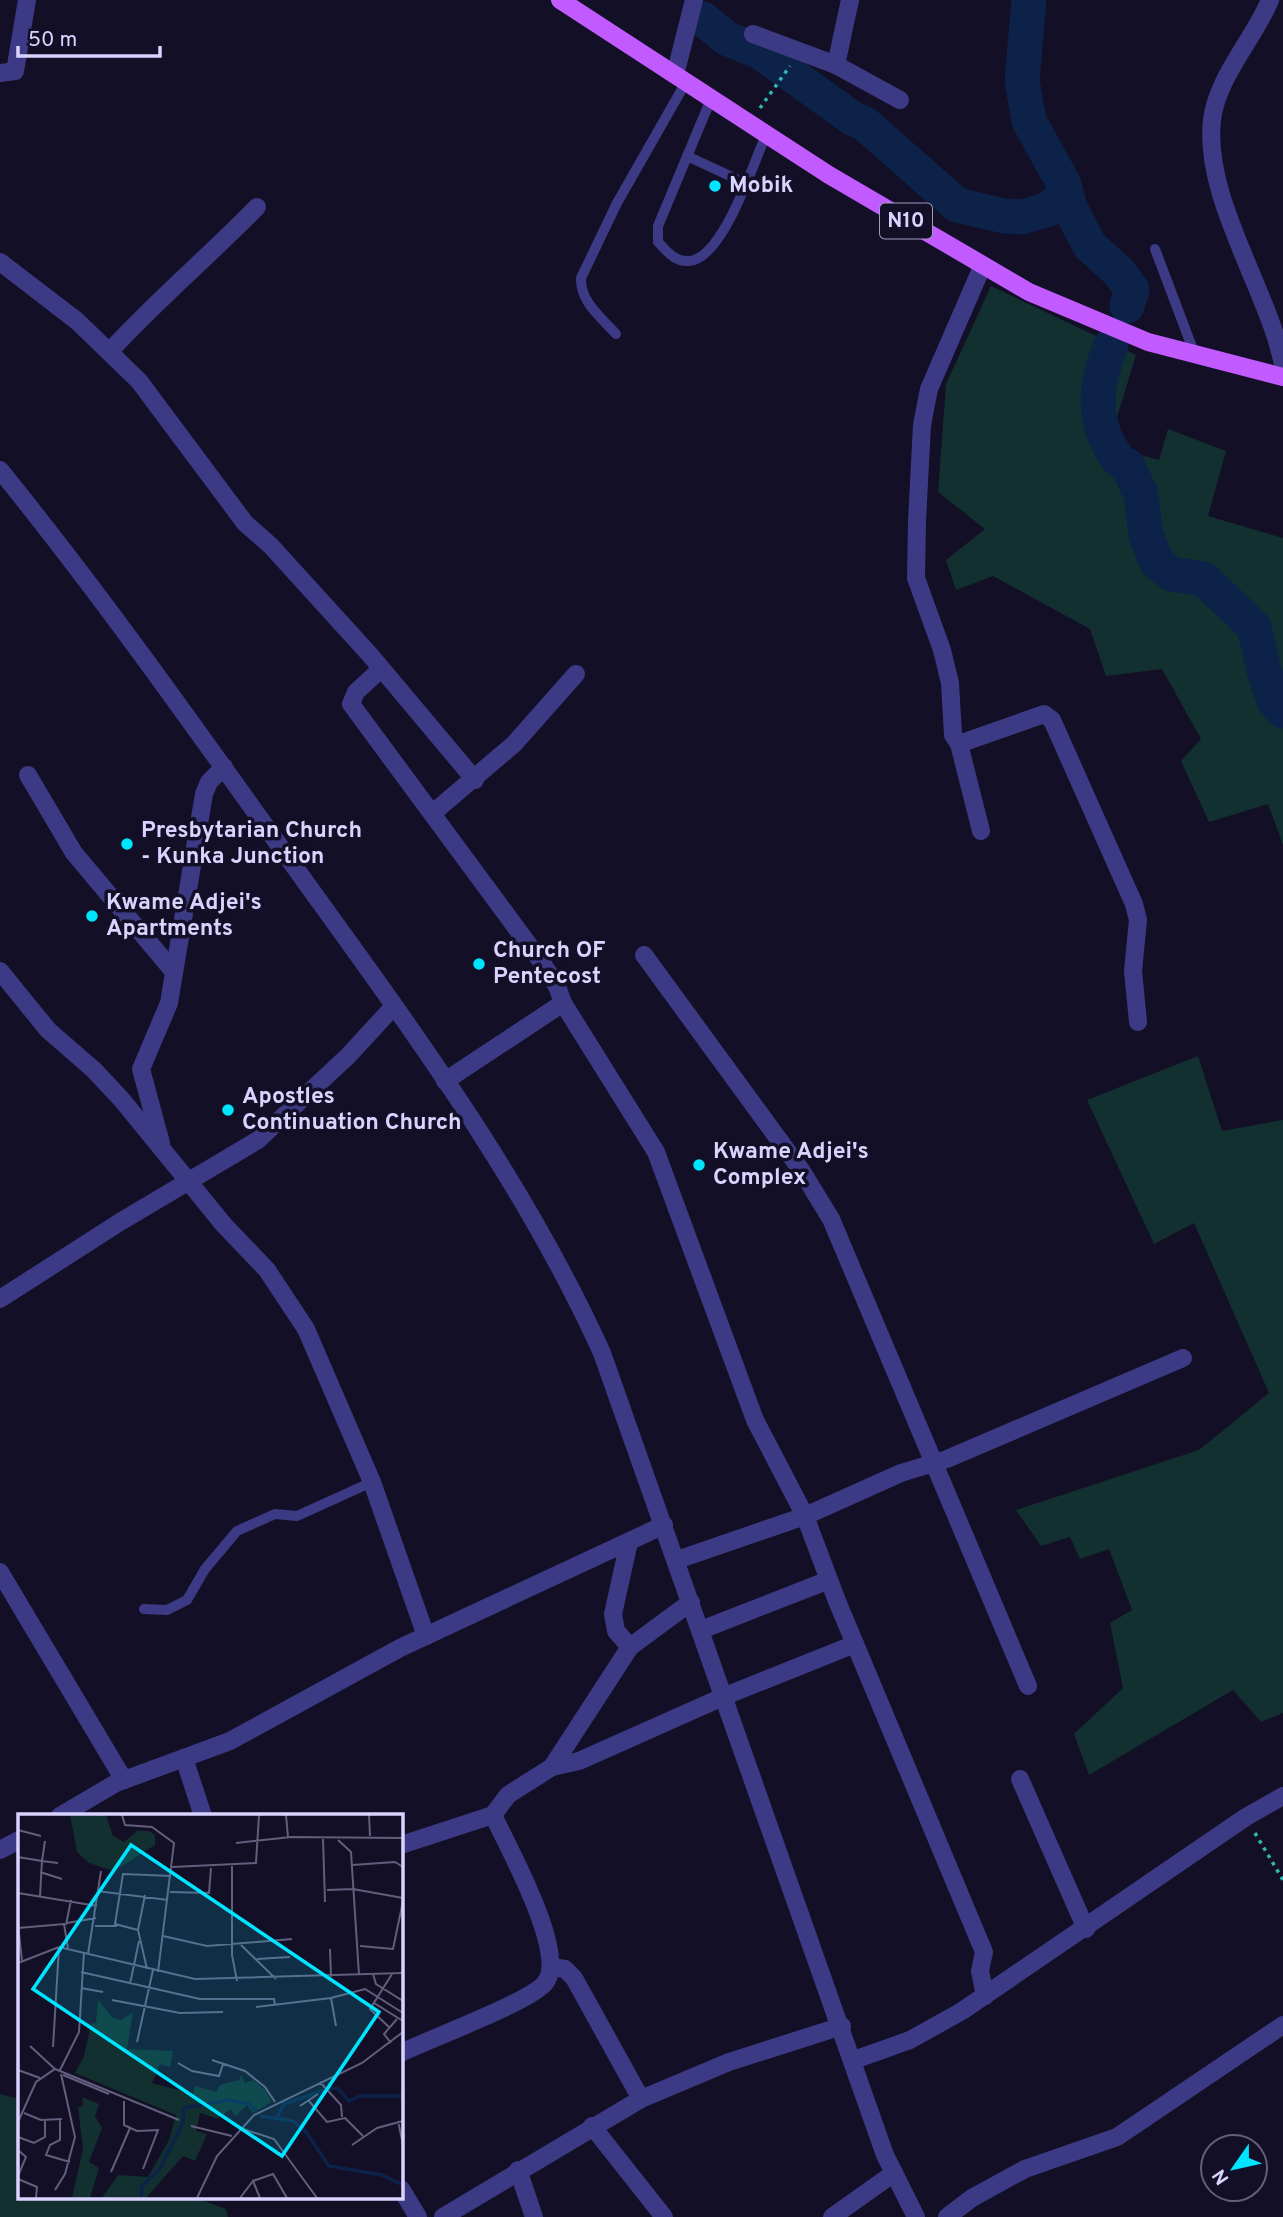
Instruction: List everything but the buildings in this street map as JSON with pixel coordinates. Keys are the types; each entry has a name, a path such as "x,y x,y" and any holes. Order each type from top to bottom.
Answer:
{"main road":[{"name":"N10","path":"560,0 766,135 982,267 1029,292 1125,334 1195,355 1283,376"}],"street":[{"path":"0,73 15,71 27,0"},
{"path":"680,78 694,0"},
{"path":"836,65 850,0"},
{"path":"1270,0 1223,88 1212,119 1213,152 1238,241 1282,356"},
{"path":"753,34 836,65 900,100"},
{"path":"111,351 157,301 214,251 257,208"},
{"path":"0,262 33,285 111,351 139,382 245,523 288,563 475,780"},
{"path":"981,831 959,744 953,735 950,683 942,650 916,578 922,425 929,389 982,267"},
{"path":"0,470 223,767 394,1006 445,1081 566,1278 601,1353 894,2173 916,2217"},
{"path":"381,668 356,692 351,704 434,812 540,960 557,986 563,1003 656,1152 755,1420 805,1516 855,1644 984,1952 980,1971 985,1996"},
{"path":"434,812 475,780 514,744 576,674"},
{"path":"959,744 1044,714 1052,720 1134,904 1138,920 1133,971 1138,1023"},
{"path":"161,1147 141,1069 169,1003 201,807 209,782 223,767"},
{"path":"28,775 74,853 174,972"},
{"path":"644,955 801,1170 831,1219 1028,1686"},
{"path":"0,971 41,1022 94,1070 191,1181 224,1225 267,1270 306,1329 372,1482 426,1636"},
{"path":"445,1081 563,1003"},
{"path":"0,1300 273,1128 348,1056 394,1006"},
{"path":"677,1560 805,1516 911,1469 1183,1358"},
{"path":"64,1814 124,1780 230,1741 426,1636 664,1525"},
{"path":"629,1542 613,1614 616,1631 630,1647"},
{"path":"0,1572 124,1780"},
{"path":"701,1630 829,1580"},
{"path":"551,1767 630,1647 691,1602"},
{"path":"402,1845 493,1815 508,1795 551,1767 579,1761 725,1696 855,1644"},
{"path":"184,1758 202,1814"},
{"path":"1020,1779 1086,1929"},
{"path":"854,2060 930,2030 1086,1929 1246,1817 1283,1796"},
{"path":"402,2053 540,1988 548,1980 551,1966 547,1930 493,1815"},
{"path":"0,1850 18,1841"},
{"path":"551,1966 565,1969 574,1978 641,2099"},
{"path":"947,2217 972,2199 1025,2169 1117,2137 1283,2025"},
{"path":"443,2217 641,2099 729,2062 842,2026"},
{"path":"592,2126 664,2217"},
{"path":"518,2170 534,2217"},
{"path":"832,2217 894,2173"},
{"path":"402,2191 418,2217"}],"lane":[{"path":"616,334 587,303 581,290 581,278 680,78"},
{"path":"711,99 658,226 658,242 674,259 690,261 707,253 722,234 766,135"},
{"path":"687,156 745,183"},
{"path":"1155,249 1195,355"},
{"path":"144,1609 167,1610 187,1600 205,1569 237,1531 275,1514 297,1517 372,1482"}],"path":[{"path":"749,124 800,52"},
{"path":"1246,1817 1283,1880"}],"green space":[{"path":"991,286 1136,355 1114,427 1130,452 1159,460 1168,429 1226,451 1208,516 1283,538 1283,845 1268,804 1209,822 1181,761 1201,739 1162,669 1106,676 1090,629 993,576 956,590 946,560 985,529 938,492 946,384"},
{"path":"1198,1056 1222,1131 1283,1120 1283,1713 1261,1722 1233,1690 1089,1775 1074,1734 1123,1688 1110,1623 1132,1610 1109,1549 1080,1559 1070,1537 1041,1546 1016,1510 1199,1450 1269,1393 1194,1223 1154,1244 1087,1100"},
{"path":"0,2094 18,2099 18,2200 201,2200 226,2209 228,2217 0,2217"}],"waterway":[{"path":"1029,0 1022,81 1029,121 1064,184 1070,208 1090,246 1118,271 1132,290 1127,306"},
{"path":"703,19 726,38 760,52 852,118 865,124 957,205 1004,216 1022,217 1049,209 1066,192"},
{"path":"1111,345 1102,371 1098,396 1100,421 1110,447 1119,461 1128,466 1141,495 1146,535 1157,563 1172,574 1204,579 1254,627 1274,701 1283,711"}],"place":[{"name":"Mobik","path":"715,186"},
{"name":"Presbytarian Church - Kunka Junction","path":"127,844"},
{"name":"Kwame Adjei's Apartments","path":"92,916"},
{"name":"Church OF Pentecost","path":"479,964"},
{"name":"Apostles Continuation Church","path":"228,1110"},
{"name":"Kwame Adjei's Complex","path":"699,1165"}]}
